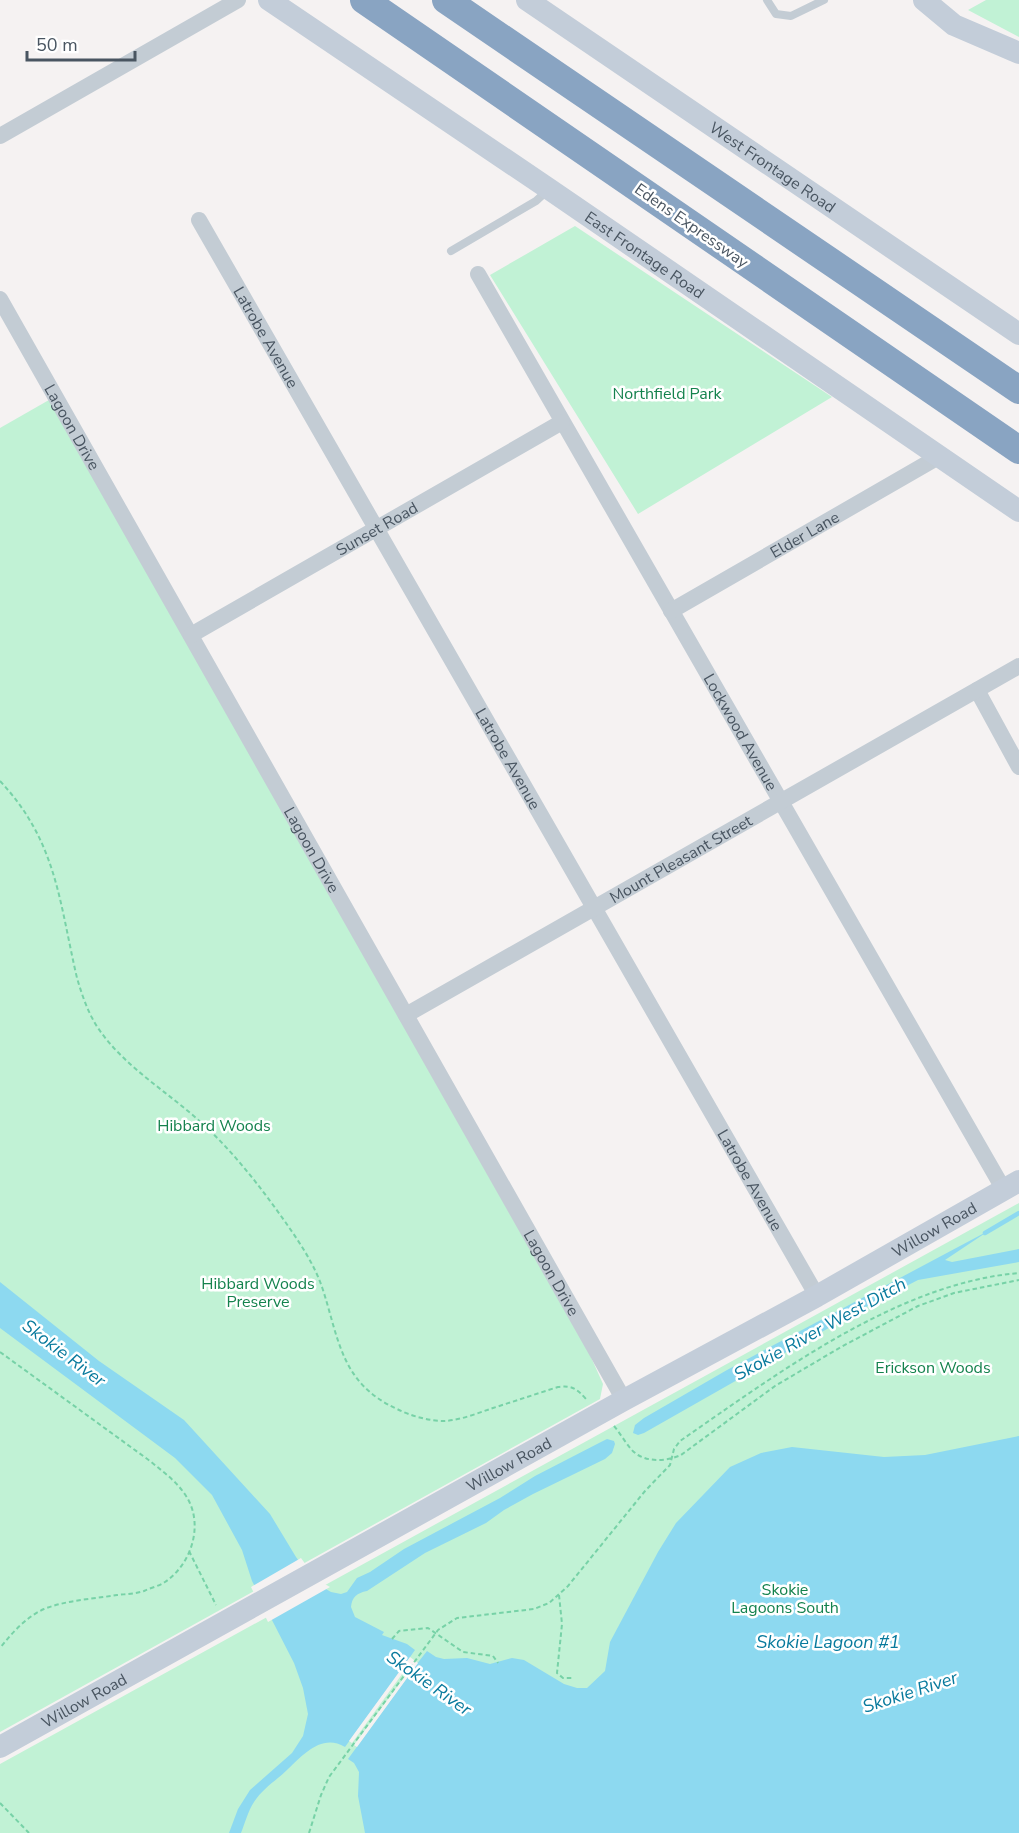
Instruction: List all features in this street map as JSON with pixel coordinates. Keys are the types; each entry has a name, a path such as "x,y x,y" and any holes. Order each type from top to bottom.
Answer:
{"highway":[{"name":"Edens Expressway","path":"364,0 1019,450"},
{"path":"446,0 1019,390"}],"street":[{"path":"0,136 238,0"},
{"name":"East Frontage Road","path":"269,0 1019,511"},
{"name":"West Frontage Road","path":"527,0 1019,334"},
{"path":"924,0 954,25 1019,53"},
{"name":"Latrobe Avenue","path":"199,220 817,1296"},
{"name":"Lockwood Avenue","path":"478,274 780,802 1011,1186"},
{"name":"Lagoon Drive","path":"0,298 624,1400"},
{"name":"Sunset Road","path":"191,635 562,422"},
{"name":"Elder Lane","path":"671,611 940,456"},
{"name":"Mount Pleasant Street","path":"406,1015 1019,666"},
{"path":"977,690 1019,767"},
{"name":"Willow Road","path":"0,1747 624,1400 817,1296 1011,1186"}],"lane":[{"path":"767,0 776,14 791,16 824,0"},
{"path":"451,251 536,201 549,189"}],"path":[{"path":"0,781 26,812 49,857 77,978 85,1002 97,1026 118,1052 206,1127 237,1159 281,1216 315,1270 342,1354 356,1378 365,1388 382,1402 398,1410 429,1420 447,1421 468,1416 566,1386 577,1389 591,1404"},
{"path":"309,1833 329,1777 436,1632 457,1618 534,1609 549,1603 559,1595 645,1491 670,1465 674,1449 680,1442 752,1392 852,1330 899,1306 937,1291 977,1279 1019,1273"},
{"path":"616,1428 633,1452 641,1458 672,1459 681,1455 775,1386 918,1306 954,1293 1019,1280"},
{"path":"0,1352 150,1461 173,1481 185,1494 193,1511 196,1525 193,1543 182,1564 165,1582 141,1592 72,1602 44,1610 24,1622 0,1648"},
{"path":"189,1551 217,1608"},
{"path":"559,1595 562,1624 557,1673 562,1678 572,1678"},
{"path":"392,1639 399,1631 428,1628 463,1652 493,1656 498,1662"},
{"path":"0,1803 29,1833"}],"green space":[{"path":"986,0 1019,0 1019,37 968,10"},
{"name":"Northfield Park","path":"575,226 832,397 638,514 490,275"},
{"name":"Hibbard Woods","path":"49,400 590,1355 603,1384 600,1399 0,1732 0,428"},
{"name":"Skokie Lagoons South","path":"1019,1203 1019,1833 0,1833 0,1764"}],"water":[{"name":"Skokie River West Ditch","path":"990,1230 945,1260 952,1262 1019,1249 1019,1262 918,1280 862,1309 644,1433 638,1435 633,1433 635,1425 644,1418 727,1370"},
{"name":"Skokie Lagoon #1","path":"0,1282 99,1361 184,1420 270,1514 314,1582 331,1592 341,1594 347,1592 357,1578 404,1549 599,1443 607,1439 614,1441 612,1453 605,1459 533,1494 486,1523 425,1553 356,1596 351,1607 355,1617 384,1632 382,1635 407,1644 415,1650 408,1660 416,1665 427,1651 444,1659 467,1658 490,1664 512,1658 524,1660 564,1684 587,1688 605,1671 610,1642 676,1523 730,1467 761,1453 792,1447 884,1457 925,1455 1019,1436 1019,1833 365,1833 358,1796 359,1772 354,1763 348,1759 412,1671 404,1666 345,1747 337,1743 328,1743 321,1744 307,1752 258,1797 250,1809 241,1833 229,1833 238,1809 250,1790 292,1753 303,1736 308,1714 303,1688 294,1663 252,1581 242,1550 212,1495 175,1458 0,1328"}],"pier":[{"path":"301,1558 316,1579 330,1587 268,1622 251,1587"},
{"path":"410,1657 418,1663 357,1747 354,1745 408,1672 405,1670 352,1743 349,1741"}],"waterway":[{"path":"985,1233 1019,1213"}],"park label":[{"name":"Hibbard Woods Preserve","path":"258,1292"},
{"name":"Erickson Woods","path":"933,1367"}],"water label":[{"name":"Skokie River","path":"64,1353"},
{"name":"Skokie River","path":"429,1683"},
{"name":"Skokie River","path":"910,1692"}]}
